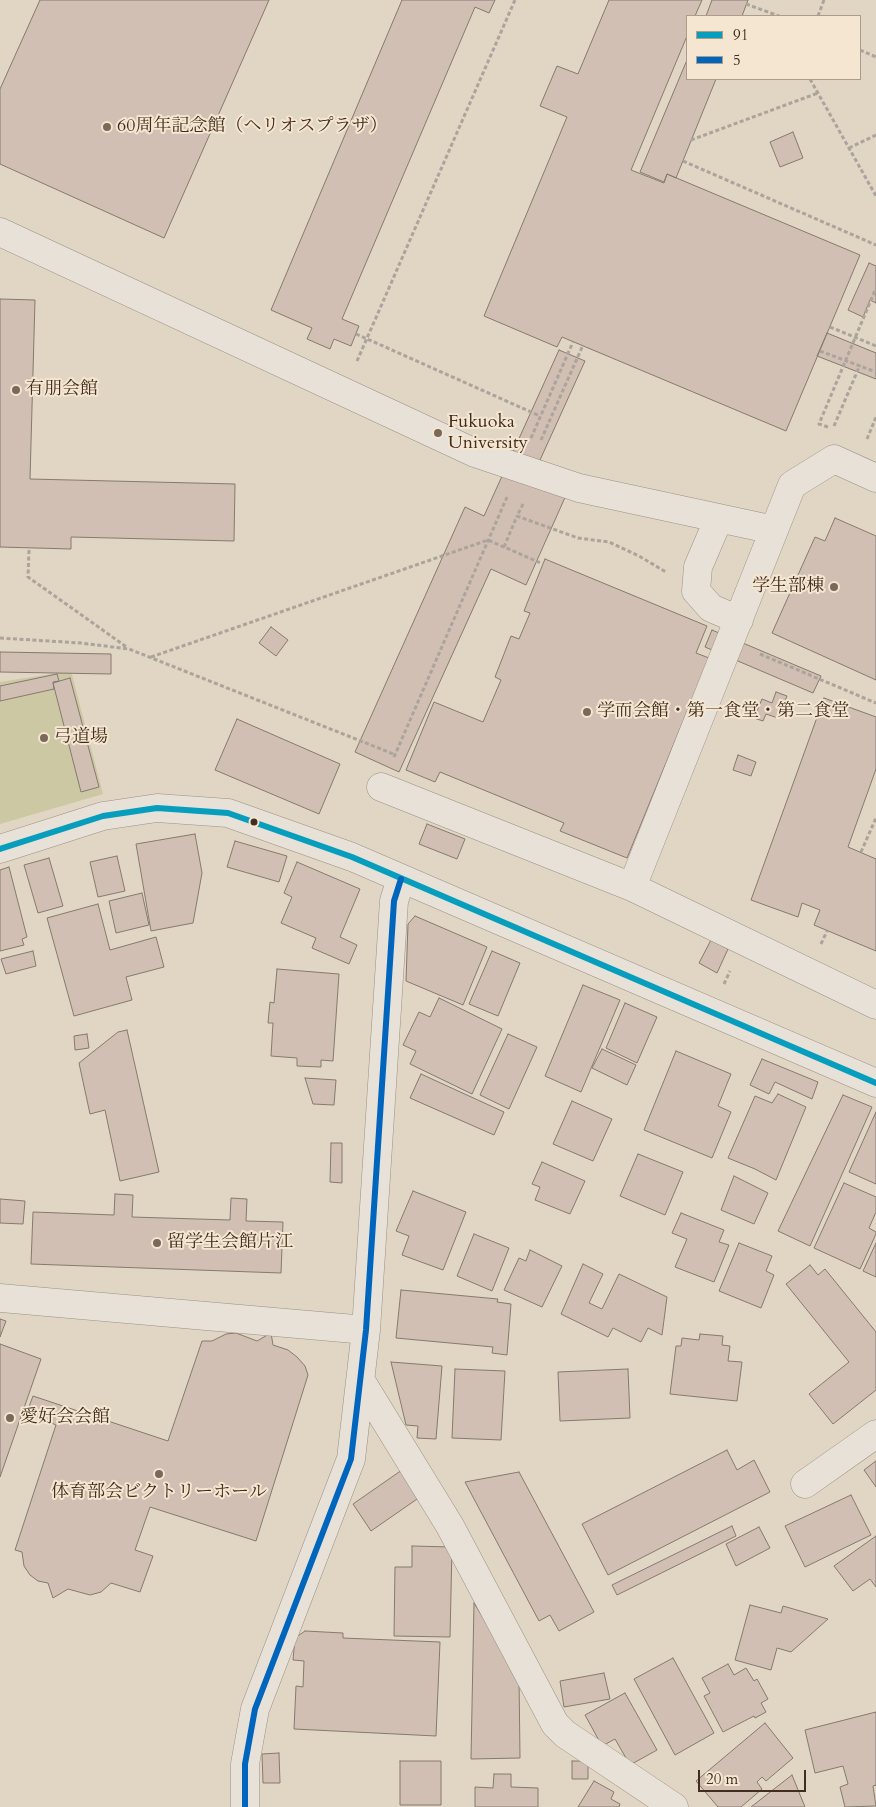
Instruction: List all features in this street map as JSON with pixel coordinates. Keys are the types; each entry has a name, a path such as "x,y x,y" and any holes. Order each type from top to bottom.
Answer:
{"street":[{"path":"0,232 475,453 579,488 774,530"},
{"path":"632,888 792,485 834,459 876,478"},
{"path":"719,518 698,567 696,591 734,631"},
{"path":"381,787 632,888 876,1005"},
{"path":"0,849 103,816 157,808 228,813 352,857 876,1083"},
{"path":"245,1807 246,1764 255,1709 351,1459 366,1330 394,901 401,879"},
{"path":"0,1298 366,1330"},
{"path":"360,1381 450,1526 556,1724 565,1734 674,1807"},
{"path":"805,1484 876,1434"}],"path":[{"path":"344,392 515,0"},
{"path":"818,15 824,0"},
{"path":"746,4 775,15"},
{"path":"861,50 876,57"},
{"path":"811,80 876,196"},
{"path":"691,140 818,93"},
{"path":"849,148 876,135"},
{"path":"683,161 876,246"},
{"path":"818,424 876,288"},
{"path":"830,327 876,346"},
{"path":"356,334 540,416"},
{"path":"381,787 573,342"},
{"path":"820,351 876,372"},
{"path":"833,429 860,365"},
{"path":"504,547 518,516"},
{"path":"151,657 488,540 543,564"},
{"path":"29,550 28,577 129,648 396,754"},
{"path":"734,631 876,703"},
{"path":"0,638 129,648"},
{"path":"861,852 876,818"}],"shaded area":[{"name":"弓道場","path":"71,671 103,794 0,824 0,682"}],"building":[{"name":"60周年記念館（ヘリオスプラザ）","path":"40,0 269,0 164,238 0,164 0,89"},
{"path":"402,0 495,0 489,13 475,7 342,319 359,326 351,346 334,339 330,349 307,339 312,328 271,310"},
{"path":"609,0 702,0 695,15 686,15 686,38 631,170 664,183 667,174 860,255 786,431 562,337 557,347 484,316 567,117 540,106 557,66 578,74"},
{"path":"712,0 748,0 742,15 706,15"},
{"path":"686,62 686,80 716,80 676,178 667,174 664,182 640,172"},
{"path":"793,132 803,158 780,167 770,142"},
{"path":"869,263 876,266 876,303 870,300 863,317 848,310"},
{"name":"有朋会館","path":"0,299 35,300 30,479 235,484 234,541 71,537 71,549 0,547"},
{"path":"827,333 876,353 876,379 817,356"},
{"path":"559,350 585,361 540,460 575,475 526,585 491,569 399,772 355,752 465,507 484,516"},
{"name":"学生部棟","path":"835,518 876,536 876,680 772,633 815,537 825,541"},
{"name":"学而会館・第一食堂・第二食堂","path":"545,559 707,626 696,653 709,658 627,858 560,831 564,823 440,772 435,782 406,770 434,702 483,722 501,680 495,677 511,636 519,639 530,613 524,611"},
{"path":"271,627 288,640 276,656 259,643"},
{"path":"712,630 821,676 813,693 705,647"},
{"path":"0,652 111,654 111,674 0,672"},
{"path":"57,674 59,681 53,682 54,689 0,701 0,686"},
{"path":"70,678 99,787 81,792 53,683"},
{"path":"776,692 787,696 778,718 766,714 763,721 754,718 762,699 772,703"},
{"path":"824,698 876,717 876,769 848,847 876,859 876,951 814,925 820,910 802,903 798,917 751,900"},
{"path":"237,719 340,764 319,814 215,770"},
{"path":"738,755 756,762 751,776 733,770"},
{"path":"427,824 465,839 457,859 419,844"},
{"path":"195,834 202,873 193,923 151,931 136,844"},
{"path":"235,841 287,856 279,882 227,867"},
{"path":"117,856 125,891 98,897 90,862"},
{"path":"49,858 63,906 38,913 24,865"},
{"path":"297,862 360,889 340,937 357,945 349,964 312,948 316,938 281,923 292,897 284,893"},
{"path":"9,867 27,937 22,939 24,945 0,951 0,870"},
{"path":"142,893 149,925 116,933 109,901"},
{"path":"98,904 110,950 156,937 164,967 126,977 132,1000 74,1016 47,918"},
{"path":"415,916 487,947 463,1005 406,981 408,924"},
{"path":"711,940 728,949 717,973 699,963"},
{"path":"33,951 36,966 6,974 1,959"},
{"path":"492,951 520,963 498,1016 469,1004"},
{"path":"277,969 339,974 333,1061 321,1060 321,1067 297,1066 297,1058 271,1056 273,1023 268,1023 270,1002 274,1003"},
{"path":"583,985 620,1000 581,1092 545,1076"},
{"path":"439,998 502,1029 472,1094 410,1064 416,1051 403,1045 419,1012 430,1017"},
{"path":"625,1003 657,1017 637,1063 606,1048"},
{"path":"127,1030 159,1172 120,1181 105,1110 90,1114 79,1063 118,1032"},
{"path":"87,1034 89,1048 75,1050 74,1036"},
{"path":"508,1034 537,1047 509,1109 480,1095"},
{"path":"602,1049 636,1065 627,1085 592,1068"},
{"path":"676,1051 731,1074 718,1106 731,1112 712,1158 644,1130"},
{"path":"762,1059 818,1082 812,1099 775,1082 769,1094 750,1085"},
{"path":"421,1074 504,1112 494,1135 410,1098"},
{"path":"305,1078 336,1080 334,1105 313,1104"},
{"path":"778,1094 806,1107 776,1180 728,1158 755,1096 772,1103"},
{"path":"843,1095 872,1107 810,1246 778,1231"},
{"path":"572,1101 612,1119 593,1161 553,1144"},
{"path":"876,1112 876,1184 849,1172"},
{"path":"331,1143 342,1143 342,1183 330,1182"},
{"path":"638,1154 683,1172 665,1215 620,1196"},
{"path":"542,1162 585,1181 570,1214 535,1200 540,1187 532,1184"},
{"path":"734,1176 768,1193 754,1224 721,1210"},
{"path":"844,1183 876,1197 876,1212 869,1228 876,1232 876,1234 860,1269 814,1248"},
{"path":"413,1191 466,1212 443,1270 402,1255 409,1236 396,1231"},
{"name":"留学生会館片江","path":"115,1194 133,1195 132,1217 230,1220 231,1198 247,1199 246,1221 283,1222 281,1273 31,1264 33,1212 114,1215"},
{"path":"0,1199 25,1201 23,1224 0,1223"},
{"path":"681,1213 724,1230 719,1242 729,1245 714,1282 675,1267 687,1239 672,1233"},
{"path":"474,1234 509,1248 492,1291 457,1276"},
{"path":"739,1243 772,1256 766,1271 774,1275 761,1308 719,1291"},
{"path":"876,1243 876,1277 863,1271"},
{"path":"530,1250 562,1266 542,1307 504,1290 519,1258 526,1261"},
{"path":"583,1264 603,1274 589,1303 602,1309 619,1274 667,1297 662,1335 648,1328 641,1342 613,1328 608,1337 561,1314"},
{"path":"810,1265 818,1275 825,1269 876,1332 876,1390 833,1424 809,1394 849,1362 786,1284"},
{"path":"401,1290 498,1299 497,1302 511,1304 507,1355 492,1353 493,1347 396,1338"},
{"path":"0,1319 6,1321 0,1337"},
{"name":"体育部会ビクトリーホール","path":"236,1333 257,1341 271,1333 273,1345 288,1350 297,1357 305,1366 308,1375 256,1541 150,1507 135,1550 153,1556 140,1592 111,1583 101,1592 90,1595 68,1589 53,1598 48,1583 38,1581 30,1575 24,1566 22,1552 15,1550 56,1425 27,1412 33,1396 168,1441 202,1341 212,1341 226,1334"},
{"path":"700,1334 723,1336 722,1345 730,1346 728,1361 742,1362 737,1401 670,1394 676,1346 681,1346 682,1338 699,1340"},
{"name":"愛好会会館","path":"0,1344 41,1359 0,1477"},
{"path":"391,1362 442,1366 436,1439 417,1438 418,1426 406,1425"},
{"path":"455,1369 505,1371 501,1440 452,1438"},
{"path":"628,1369 630,1418 560,1421 558,1372"},
{"path":"727,1450 737,1470 754,1460 770,1492 608,1575 582,1524"},
{"path":"876,1461 876,1487 864,1470"},
{"path":"402,1470 420,1497 371,1531 353,1504"},
{"path":"519,1472 594,1612 559,1631 550,1615 539,1621 465,1482"},
{"path":"851,1495 871,1535 805,1567 785,1526"},
{"path":"732,1526 736,1536 617,1595 612,1585"},
{"path":"759,1527 770,1548 736,1566 726,1544"},
{"path":"876,1536 876,1587 870,1579 853,1591 834,1566"},
{"path":"412,1546 452,1547 450,1637 394,1636 395,1567 412,1567"},
{"path":"474,1603 519,1677 520,1758 471,1759"},
{"path":"750,1605 781,1613 783,1606 828,1619 791,1652 777,1648 771,1670 735,1660"},
{"path":"305,1631 343,1633 343,1638 440,1642 436,1736 294,1729 296,1686 303,1687 304,1661 293,1660 295,1638"},
{"path":"673,1658 714,1733 675,1755 634,1679"},
{"path":"728,1664 734,1675 746,1668 754,1681 757,1679 768,1699 761,1703 766,1712 723,1732 704,1696 710,1693 702,1678"},
{"path":"604,1673 610,1699 564,1707 560,1681"},
{"path":"625,1693 657,1750 630,1765 615,1739 602,1746 585,1715"},
{"path":"876,1712 876,1785 873,1786 876,1806 845,1807 840,1787 848,1784 843,1766 815,1773 805,1730"},
{"path":"765,1723 793,1758 766,1781 762,1777 757,1782 762,1789 741,1807 718,1807 696,1781"},
{"path":"279,1753 280,1783 263,1783 262,1754"},
{"path":"400,1761 441,1761 441,1805 400,1805"},
{"path":"572,1761 588,1761 588,1779 572,1779"},
{"path":"494,1774 511,1774 511,1787 538,1788 538,1807 475,1807 475,1787 493,1788"},
{"path":"792,1775 805,1807 751,1807"},
{"path":"594,1781 614,1792 611,1799 620,1804 619,1807 578,1807"}],"transit line":[{"name":"91","path":"0,849 103,816 157,808 228,813 352,857 876,1083"},
{"name":"5","path":"245,1807 245,1764 255,1709 351,1459 366,1330 394,901 401,879"}],"place":[{"name":"60周年記念館（ヘリオスプラザ）","path":"107,127"},
{"name":"有朋会館","path":"16,390"},
{"name":"Fukuoka University","path":"438,433"},
{"name":"学生部棟","path":"834,587"},
{"name":"学而会館・第一食堂・第二食堂","path":"587,712"},
{"name":"弓道場","path":"44,738"},
{"name":"留学生会館片江","path":"157,1243"},
{"name":"愛好会会館","path":"10,1418"},
{"name":"体育部会ビクトリーホール","path":"159,1474"}]}
